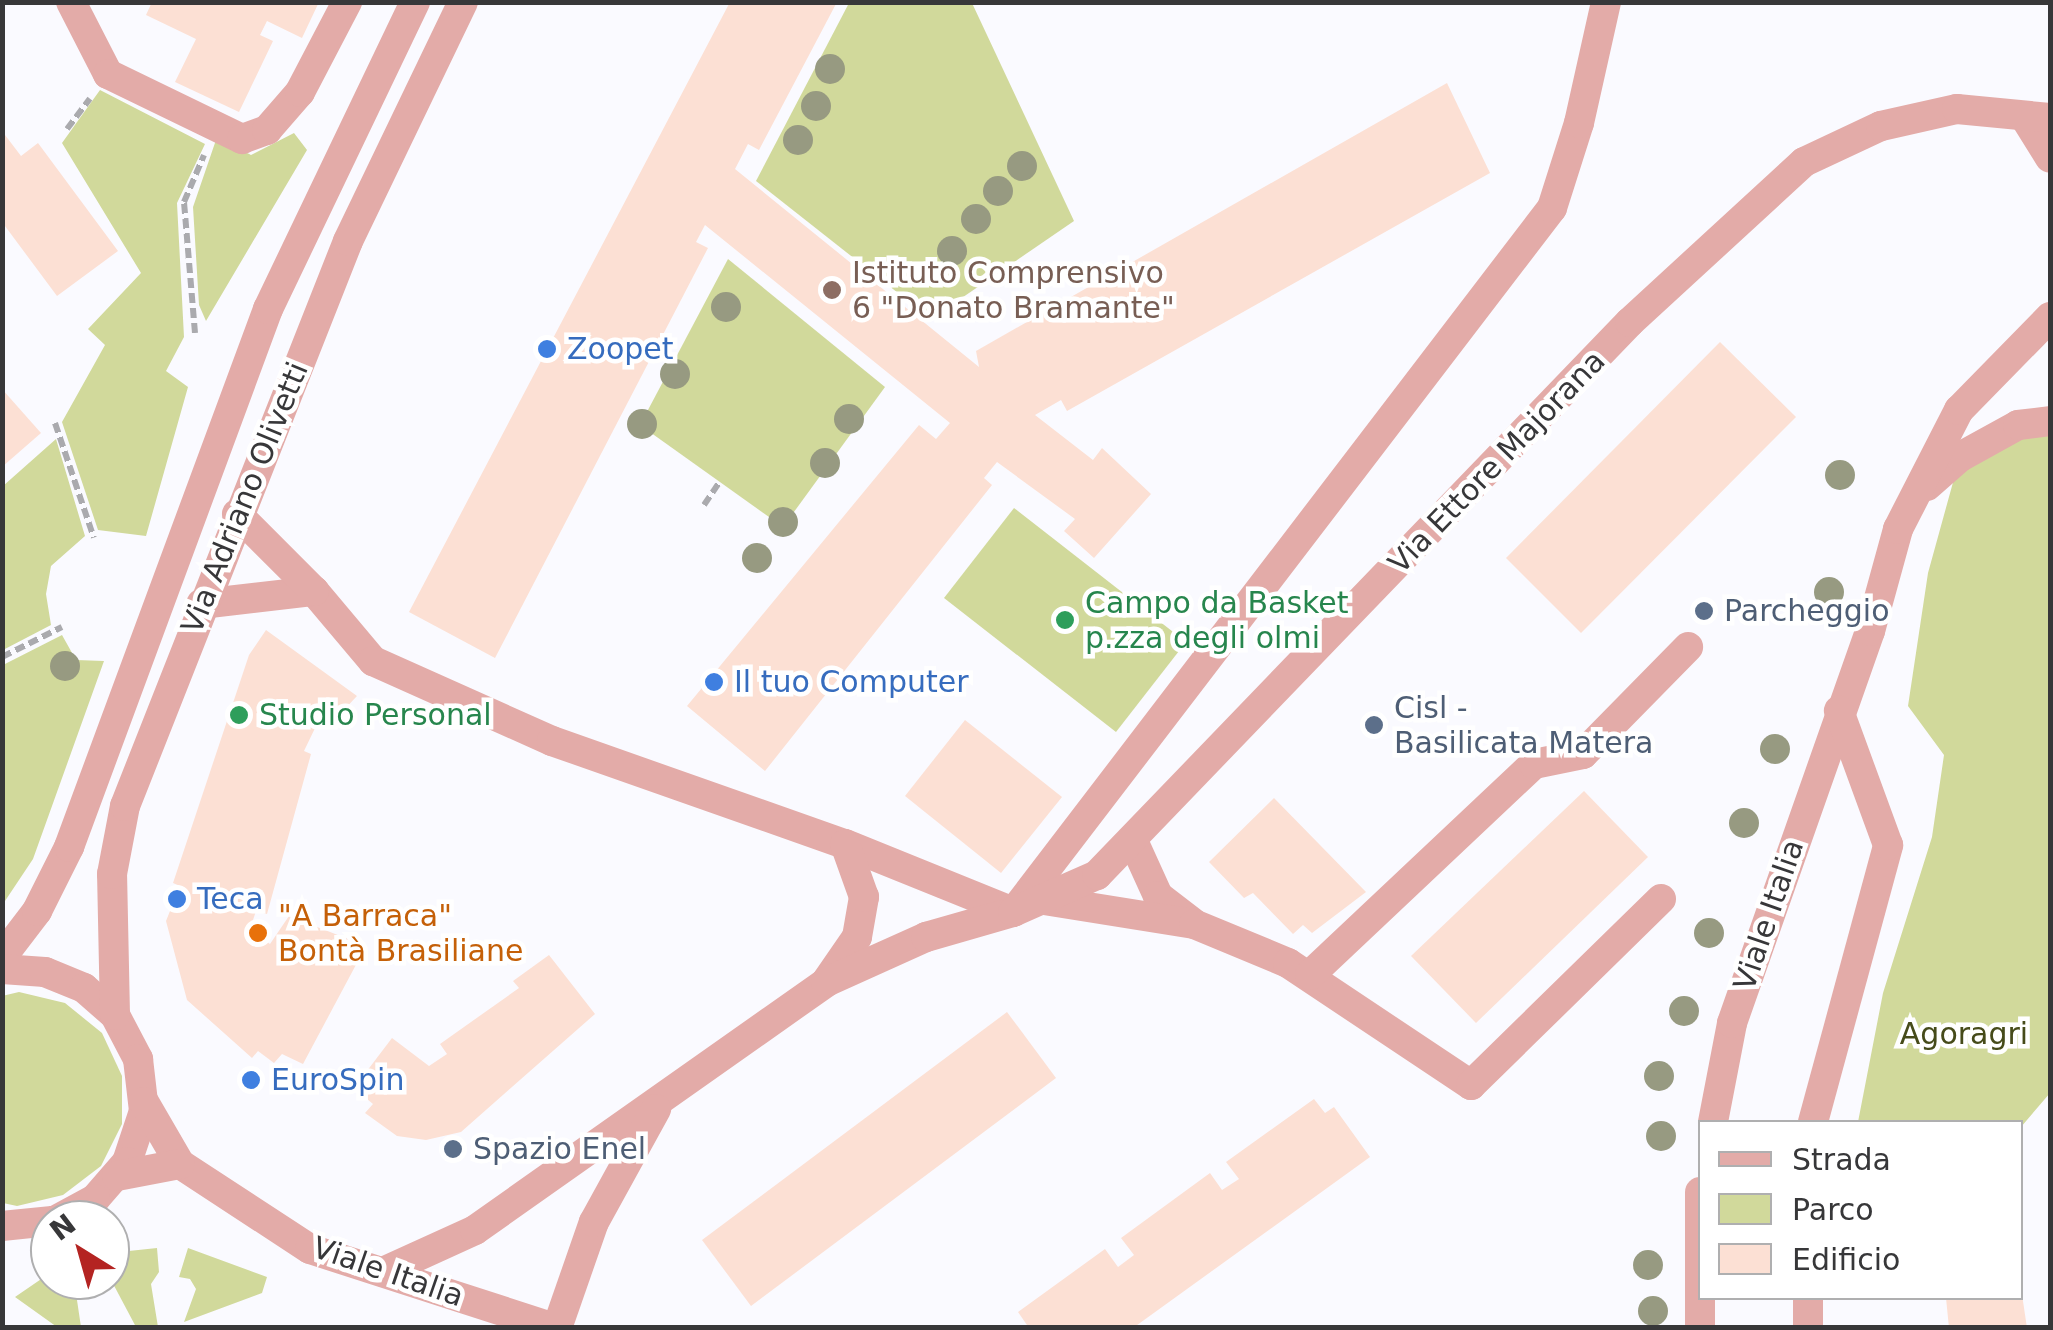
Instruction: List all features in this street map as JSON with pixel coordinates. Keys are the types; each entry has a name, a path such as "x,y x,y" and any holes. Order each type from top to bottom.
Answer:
{"street":[{"path":"71,2 108,74 215,130 242,138 267,130 300,92 347,2"},
{"name":"Via Adriano Olivetti","path":"2,956 37,911 69,847 268,309 415,2"},
{"name":"Via Adriano Olivetti","path":"115,1016 112,874 125,806 237,514 348,242 463,2"},
{"path":"237,514 314,592 373,661 552,741 845,844 1013,912 1552,208 1580,123 1606,2"},
{"path":"2050,99 2038,117 2050,158"},
{"name":"Via Ettore Majorana","path":"826,982 926,937 1013,912 1097,875 1134,843 1630,322 1804,162 1881,126 1958,110 2038,117"},
{"name":"Viale Italia","path":"1713,1120 1732,1024 1913,498 1959,410 2050,316"},
{"name":"Viale Italia","path":"1913,498 1960,457 2003,433 2050,421"},
{"path":"202,604 314,592"},
{"path":"1310,974 1534,764 1583,754 1688,647"},
{"path":"1814,1120 1888,845 1839,711"},
{"path":"1134,843 1158,896 1194,924"},
{"path":"383,1272 474,1230 826,982 857,937 864,897 845,844"},
{"path":"1044,900 1194,924 1310,974 1456,1080 1471,1085 1661,899"},
{"path":"2,970 45,972 84,988 115,1016 138,1059 144,1102 118,1176 94,1200"},
{"name":"Viale Italia","path":"144,1102 180,1164 310,1249 556,1328"},
{"path":"556,1328 594,1222 660,1102"},
{"path":"118,1176 180,1164"},
{"path":"5,1231 30,1225"},
{"path":"1700,1300 1700,1328"},
{"path":"1808,1300 1808,1328"}],"path":[{"path":"195,334 184,202 215,130"},
{"path":"55,424 94,538"},
{"path":"704,505 719,484"},
{"path":"2,658 62,628"}],"green space":[{"path":"849,3 972,3 1074,221 931,319 756,181"},
{"path":"100,90 205,144 177,203 184,337 166,371 188,387 146,536 98,530 62,422 105,345 88,329 141,273 62,143"},
{"path":"294,133 307,150 206,321 199,305 193,207 217,137 251,155"},
{"path":"728,259 885,387 783,527 640,425"},
{"name":"Agoragri","path":"2050,421 2050,1093 2023,1125 2023,1120 1858,1120 1883,993 1932,837 1944,755 1908,706 1928,573 1960,457"},
{"path":"56,439 85,536 51,566 46,594 51,625 3,650 3,486"},
{"name":"Campo da Basket p.zza degli olmi","path":"1014,508 1186,642 1116,732 944,598"},
{"path":"62,635 76,660 104,661 33,859 3,904 3,665"},
{"path":"19,992 65,1003 102,1033 122,1076 122,1124 101,1166 63,1195 17,1206 3,1203 2,996"},
{"path":"157,1248 159,1272 151,1284 158,1327 136,1327 122,1300 130,1300 130,1251"},
{"path":"188,1248 267,1277 262,1293 184,1322 196,1289 190,1279 179,1277"},
{"path":"30,1287 30,1300 77,1300 81,1327 57,1327 15,1297"}],"building":[{"path":"152,2 319,2 302,38 267,21 260,35 273,41 239,112 175,82 196,39 146,15"},
{"path":"730,2 837,2 759,150 748,144 735,169 979,367 976,351 1447,83 1490,173 1067,411 1061,400 1035,415 1093,460 1102,448 1151,494 1094,558 1064,531 1075,519 997,462 984,478 992,485 765,771 687,706 919,425 936,439 950,423 705,225 696,242 708,248 495,658 409,612"},
{"path":"2,131 21,156 38,143 118,251 57,296 2,222"},
{"path":"1720,342 1796,417 1581,633 1506,558"},
{"path":"2,389 41,433 2,467"},
{"path":"266,630 357,696 326,729 317,724 304,751 311,754 267,914 256,911 250,929 270,944 289,916 366,946 303,1064 282,1054 274,1063 258,1051 252,1058 187,1000 166,921 180,886 173,883 249,655"},
{"path":"965,720 1062,797 1001,873 905,796"},
{"path":"1584,791 1648,857 1476,1023 1411,956"},
{"path":"1274,798 1366,892 1312,933 1303,925 1293,934 1253,893 1244,898 1209,862"},
{"path":"549,955 595,1014 461,1132 426,1140 397,1136 365,1113 373,1104 354,1088 392,1038 429,1066 447,1054 440,1044 519,988 513,981"},
{"path":"1007,1012 1056,1078 751,1306 702,1240"},
{"path":"1314,1099 1325,1113 1334,1107 1370,1157 1133,1328 1029,1328 1018,1312 1105,1249 1118,1267 1134,1255 1121,1238 1210,1173 1222,1190 1239,1179 1226,1162"},
{"path":"1946,1300 2023,1300 2027,1328 1949,1328"}],"place":[{"name":"Istituto Comprensivo 6 \"Donato Bramante\"","path":"832,290"},
{"name":"Zoopet","path":"547,349"},
{"name":"Parcheggio","path":"1704,611"},
{"name":"Campo da Basket p.zza degli olmi","path":"1065,620"},
{"name":"Il tuo Computer","path":"714,682"},
{"name":"Studio Personal","path":"239,715"},
{"name":"Cisl - Basilicata Matera","path":"1374,725"},
{"name":"Teca","path":"177,899"},
{"name":"\"A Barraca\" Bontà Brasiliane","path":"258,933"},
{"name":"EuroSpin","path":"251,1080"},
{"name":"Spazio Enel","path":"453,1149"}]}
